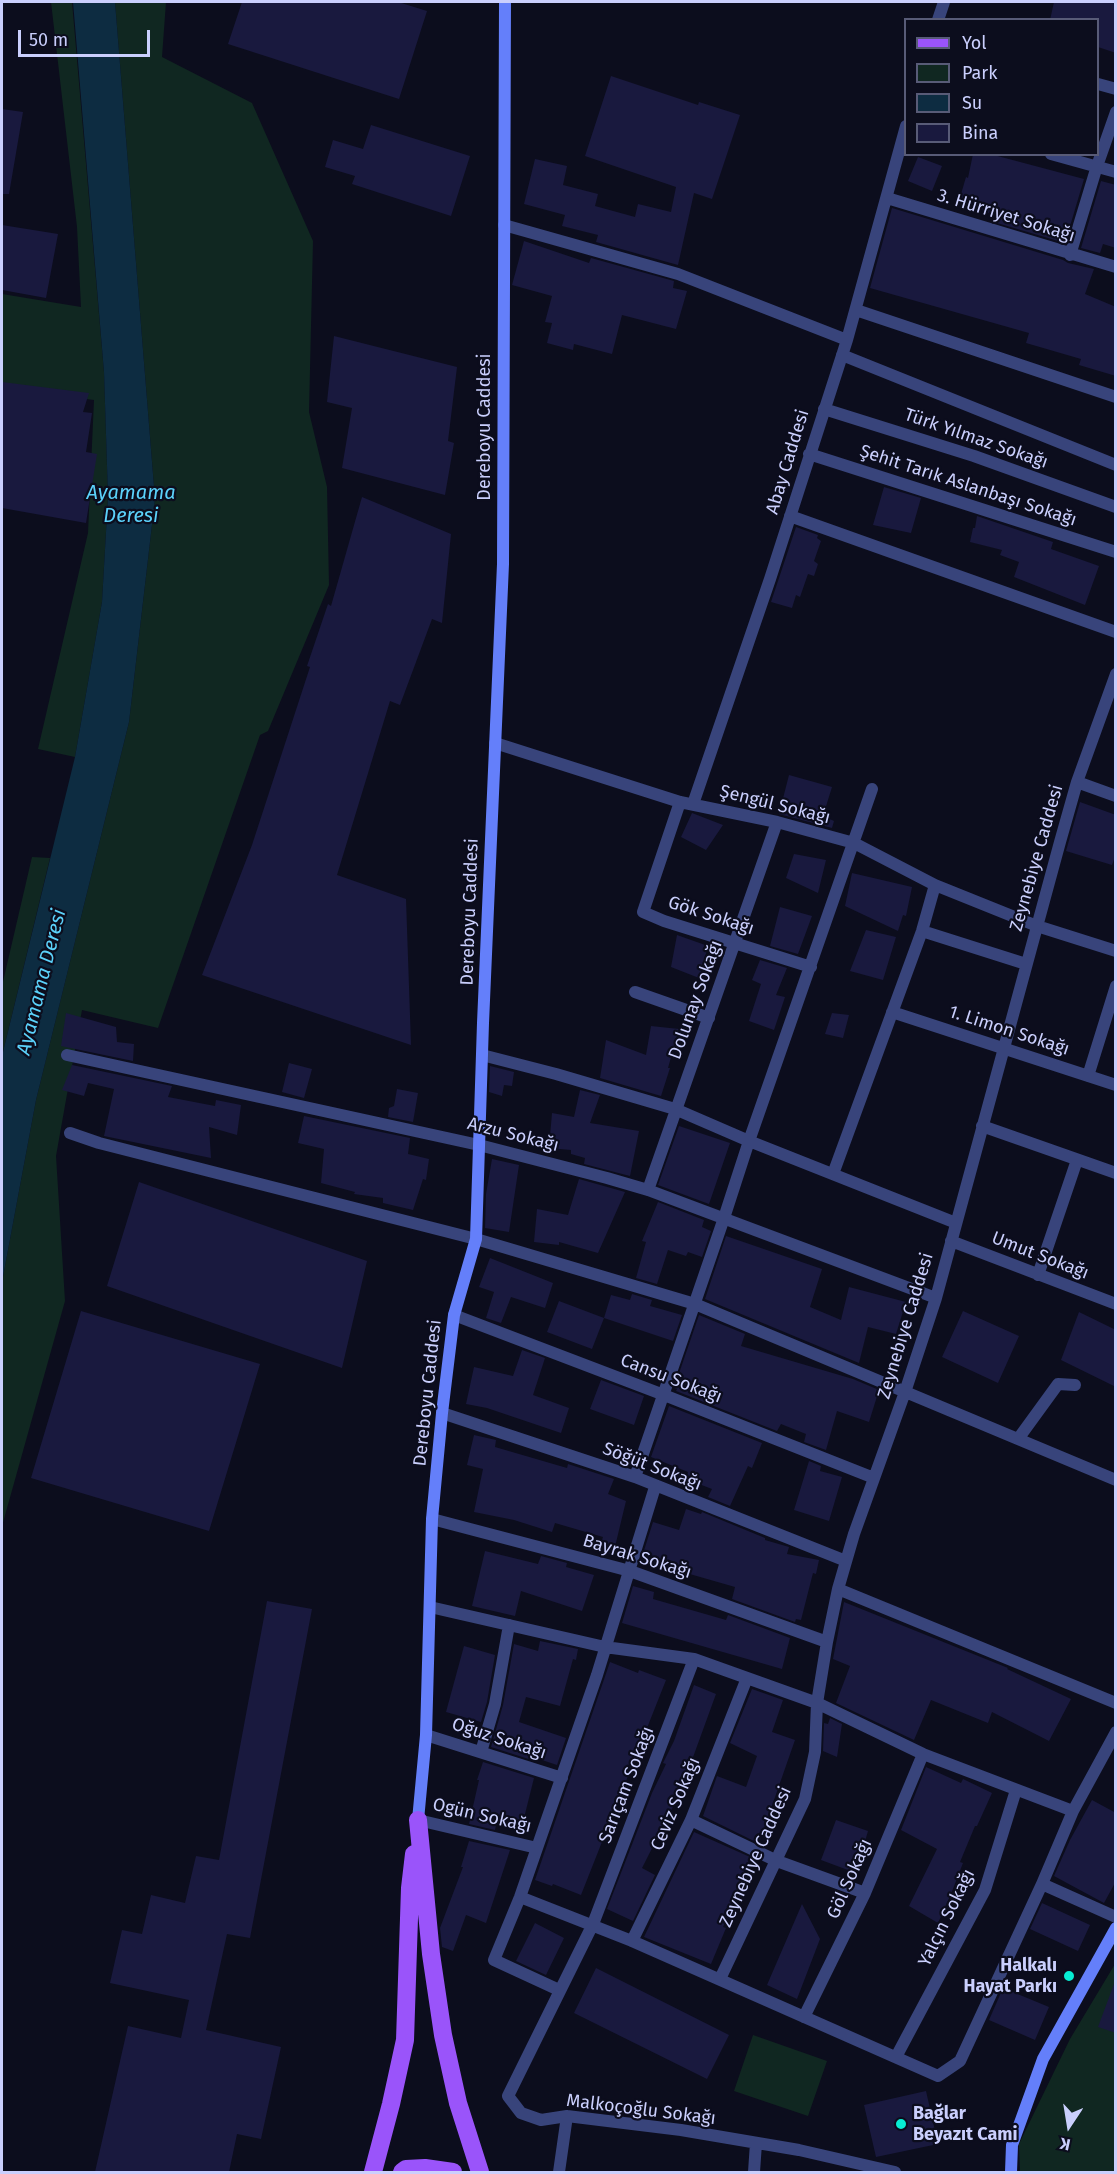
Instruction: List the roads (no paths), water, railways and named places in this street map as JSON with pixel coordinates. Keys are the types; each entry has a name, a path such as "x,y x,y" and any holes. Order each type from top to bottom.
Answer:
{"main road":[{"name":"Dereboyu Caddesi","path":"418,1820 426,1735 432,1519 442,1413 454,1315 476,1239 503,564 506,2"},
{"path":"373,2172 405,2040 410,1888 418,1820"},
{"path":"418,1820 431,1954 443,2035 458,2103 480,2172"},
{"path":"1011,2172 1012,2145 1043,2059 1116,1928"},
{"path":"402,2172 406,2169 425,2168 453,2172"}],"street":[{"path":"939,18 944,2"},
{"path":"1099,84 1116,89"},
{"path":"1070,255 1116,112"},
{"name":"Abay Caddesi","path":"693,804 848,340 904,134"},
{"path":"1059,156 1116,172"},
{"name":"3. Hürriyet Sokağı","path":"887,198 1116,267"},
{"path":"504,225 678,274 848,340"},
{"path":"856,310 1116,397"},
{"path":"842,355 1116,465"},
{"name":"Türk Yılmaz Sokağı","path":"824,408 974,456 1116,507"},
{"name":"Şehit Tarık Aslanbaşı Sokağı","path":"809,454 1116,552"},
{"path":"790,516 1116,632"},
{"name":"Zeynebiye Caddesi","path":"720,1979 805,1799 815,1752 818,1702 827,1641 838,1589 936,1298 1077,782 1116,674"},
{"name":"Şengül Sokağı","path":"495,742 680,802 777,822 854,843 935,885 1037,926 1116,951"},
{"path":"1077,782 1116,796"},
{"path":"635,1477 748,1141 872,789"},
{"name":"Gök Sokağı","path":"680,802 644,912 664,921 811,967"},
{"name":"Dolunay Sokağı","path":"648,1190 777,822"},
{"path":"833,1174 922,931 935,885"},
{"path":"922,931 1026,964"},
{"path":"1088,1076 1116,986"},
{"path":"635,992 708,1018"},
{"name":"1. Limon Sokağı","path":"892,1012 1116,1085"},
{"name":"Arzu Sokağı","path":"67,1055 479,1145 648,1190 936,1298"},
{"path":"482,1055 675,1109 748,1141 956,1223"},
{"path":"982,1126 1116,1173"},
{"path":"70,1133 99,1143 476,1239 694,1304 1116,1480"},
{"path":"1038,1275 1077,1160"},
{"name":"Umut Sokağı","path":"951,1241 1116,1304"},
{"name":"Cansu Sokağı","path":"454,1315 874,1478"},
{"path":"1018,1439 1058,1384 1075,1385"},
{"name":"Söğüt Sokağı","path":"442,1413 635,1477 655,1487 846,1561"},
{"path":"559,1990 494,1960 520,1897 562,1778 606,1647 655,1487"},
{"name":"Bayrak Sokağı","path":"432,1519 630,1571 827,1641"},
{"path":"838,1589 1116,1703"},
{"path":"430,1607 606,1647 694,1659 818,1702 923,1754 1073,1811"},
{"path":"481,1752 495,1704 509,1625"},
{"name":"Sarıçam Sokağı","path":"593,1924 694,1659"},
{"name":"Ceviz Sokağı","path":"632,1941 691,1820 747,1678"},
{"path":"520,1897 593,1924 938,2076 960,2061 1042,1884 1073,1811 1116,1732"},
{"name":"Oğuz Sokağı","path":"426,1735 562,1778"},
{"name":"Göl Sokağı","path":"804,2017 865,1893 923,1754"},
{"name":"Yalçın Sokağı","path":"896,2057 985,1890 1016,1790"},
{"name":"Ogün Sokağı","path":"418,1820 537,1848"},
{"path":"691,1820 777,1861 865,1893"},
{"path":"1042,1884 1116,1917"},
{"name":"Malkoçoğlu Sokağı","path":"593,1924 508,2096 521,2113 541,2120 567,2116 681,2130 756,2143 851,2167 896,2172"},
{"path":"560,2172 567,2116"},
{"path":"754,2172 756,2143"}],"water":[{"name":"Ayamama Deresi","path":"73,2 115,2 155,499 129,722 36,1100 2,1282 2,1056 75,757 102,602 108,497 104,372"}],"place":[{"name":"Halkalı Hayat Parkı","path":"1069,1976"},
{"name":"Bağlar Beyazıt Cami","path":"901,2124"}]}
